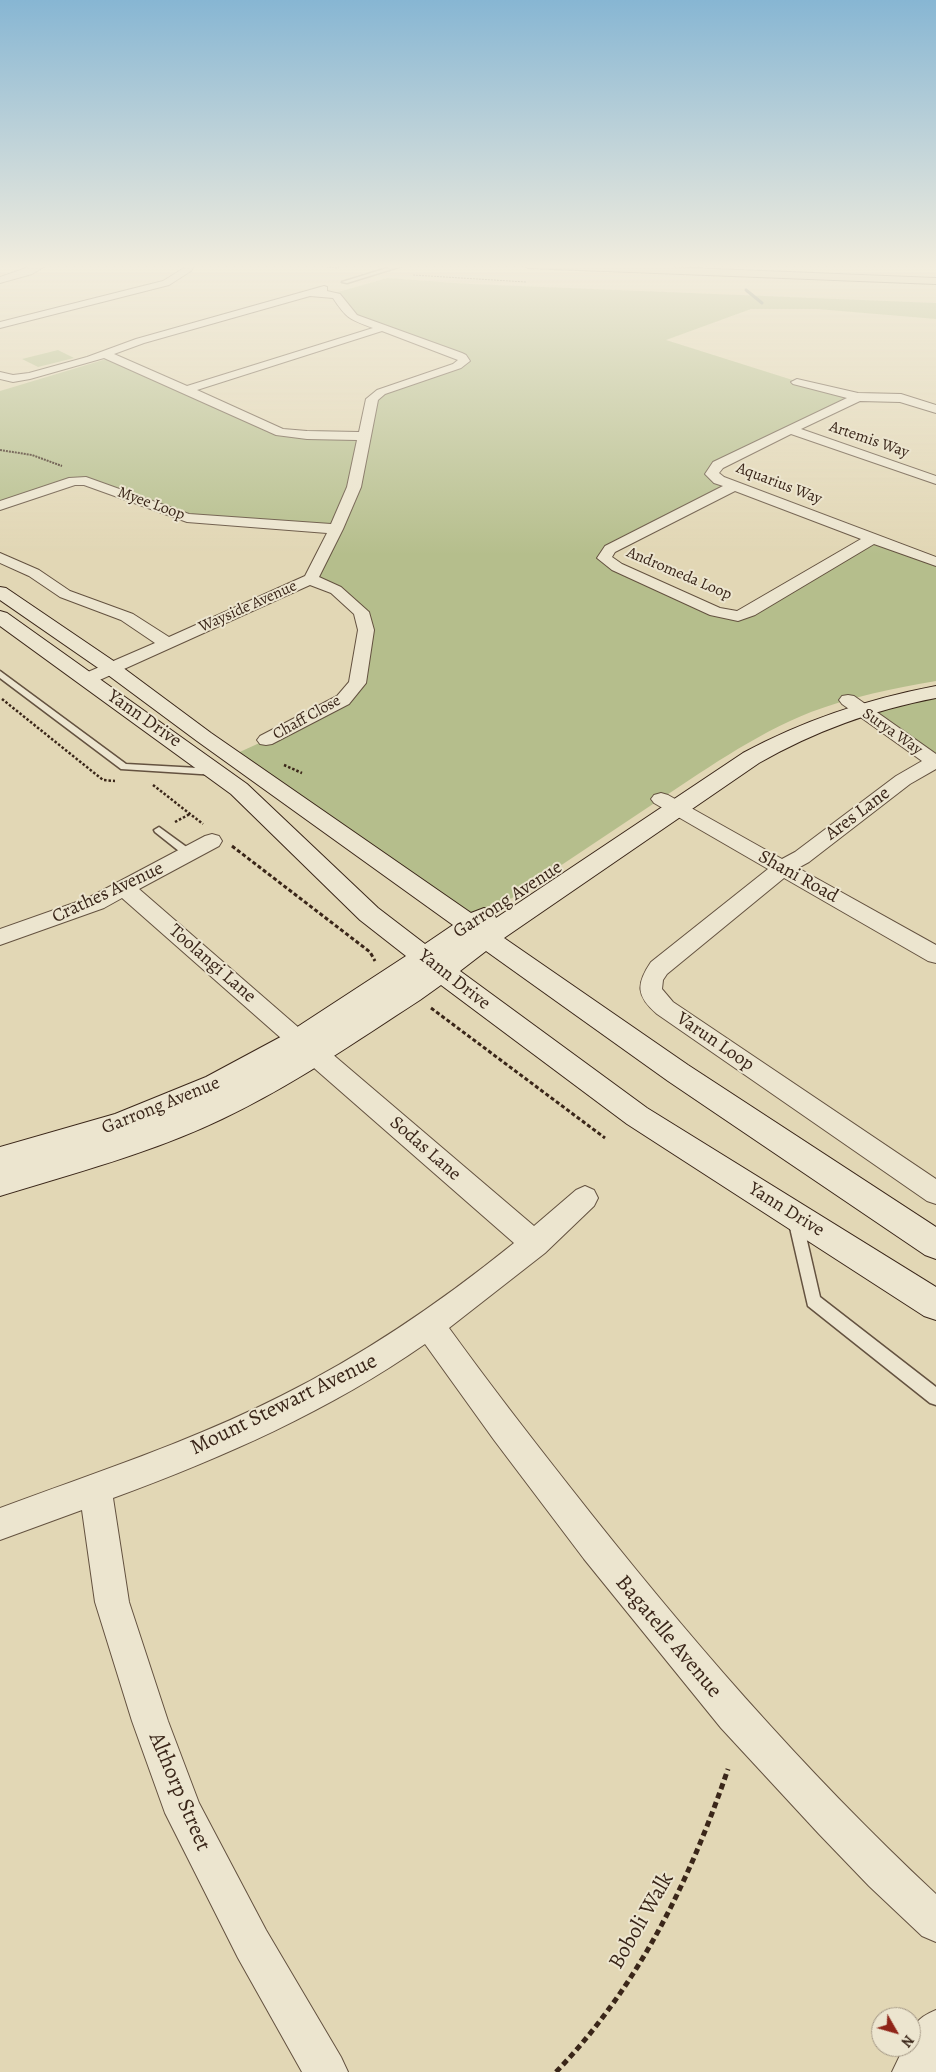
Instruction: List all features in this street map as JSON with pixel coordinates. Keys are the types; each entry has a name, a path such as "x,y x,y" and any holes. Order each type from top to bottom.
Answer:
{"street":[{"path":"0,375 13,379 30,376 77,362"},
{"path":"125,362 280,432 365,436"},
{"path":"186,390 275,362"},
{"name":"Wayside Avenue","path":"87,679 290,589 310,578 316,571 354,487 372,399 376,395 464,362"},
{"path":"797,382 858,397 901,398 936,409"},
{"name":"Aquarius Way","path":"858,397 713,470 712,474 718,480 936,562"},
{"name":"Artemis Way","path":"791,430 934,478"},
{"name":"Myee Loop","path":"0,506 78,481 95,483 187,518 336,529"},
{"name":"Andromeda Loop","path":"734,486 610,549 604,558 616,567 716,612 738,616 749,612 872,538"},
{"path":"0,556 34,573 65,594 127,617 168,643"},
{"name":"Chaff Close","path":"266,740 343,700 357,683 366,630 361,612 336,590 310,578"},
{"name":"Yann Drive","path":"0,592 111,668 204,737 444,905 478,932 670,1068 936,1245"},
{"name":"Yann Drive","path":"1,621 87,679 239,789 369,914 484,1004 637,1116 936,1304"},
{"name":"Garrong Avenue","path":"854,705 898,687 936,681"},
{"name":"Garrong Avenue","path":"0,1160 121,1124 307,1047 402,985 669,803 741,747 776,728 811,712 936,692"},
{"name":"Surya Way","path":"854,705 935,762"},
{"name":"Ares Lane","path":"782,868 802,857 903,780 935,762"},
{"name":"Shani Road","path":"669,803 936,955"},
{"name":"Crathes Avenue","path":"0,938 62,916 125,889 214,836"},
{"name":"Varun Loop","path":"782,868 659,968 652,977 651,994 665,1008 936,1193"},
{"name":"Toolangi Lane","path":"125,889 307,1047"},
{"name":"Garrong Avenue","path":"0,1182 138,1141 211,1111 278,1077 307,1047"},
{"name":"Sodas Lane","path":"307,1047 535,1244"},
{"name":"Mount Stewart Avenue","path":"0,1524 196,1449 267,1418 330,1387 430,1326 483,1287 535,1244 585,1198"},
{"name":"Bagatelle Avenue","path":"430,1326 481,1399 623,1584 694,1670 745,1728 837,1825 936,1922"},
{"name":"Althorp Street","path":"95,1488 112,1602 150,1721 184,1813 252,1944 326,2072"},
{"path":"914,2072 936,2031"}],"lane":[{"path":"0,674 124,767 216,772"},
{"path":"159,830 188,853"},
{"path":"794,1215 813,1301 936,1397"}],"path":[{"path":"0,450 32,455 77,472 61,478 70,482"},
{"path":"0,697 103,780 122,782"},
{"path":"151,784 214,836 370,952 378,966 402,985 605,1138"},
{"name":"Boboli Walk","path":"556,2072 610,2008 650,1950 683,1889 711,1821 728,1769"}],"green space":[{"path":"27,362 59,362 38,367"},
{"path":"97,362 123,362 274,430 365,435 372,399 462,362 735,362 821,389 858,397 713,470 734,486 611,549 609,562 738,616 873,538 936,562 936,681 841,702 790,721 748,743 708,767 470,926 231,756 266,740 351,691 361,612 310,579 336,529 198,520 86,481 0,506 0,391"},
{"path":"936,692 936,763 860,709"}]}
